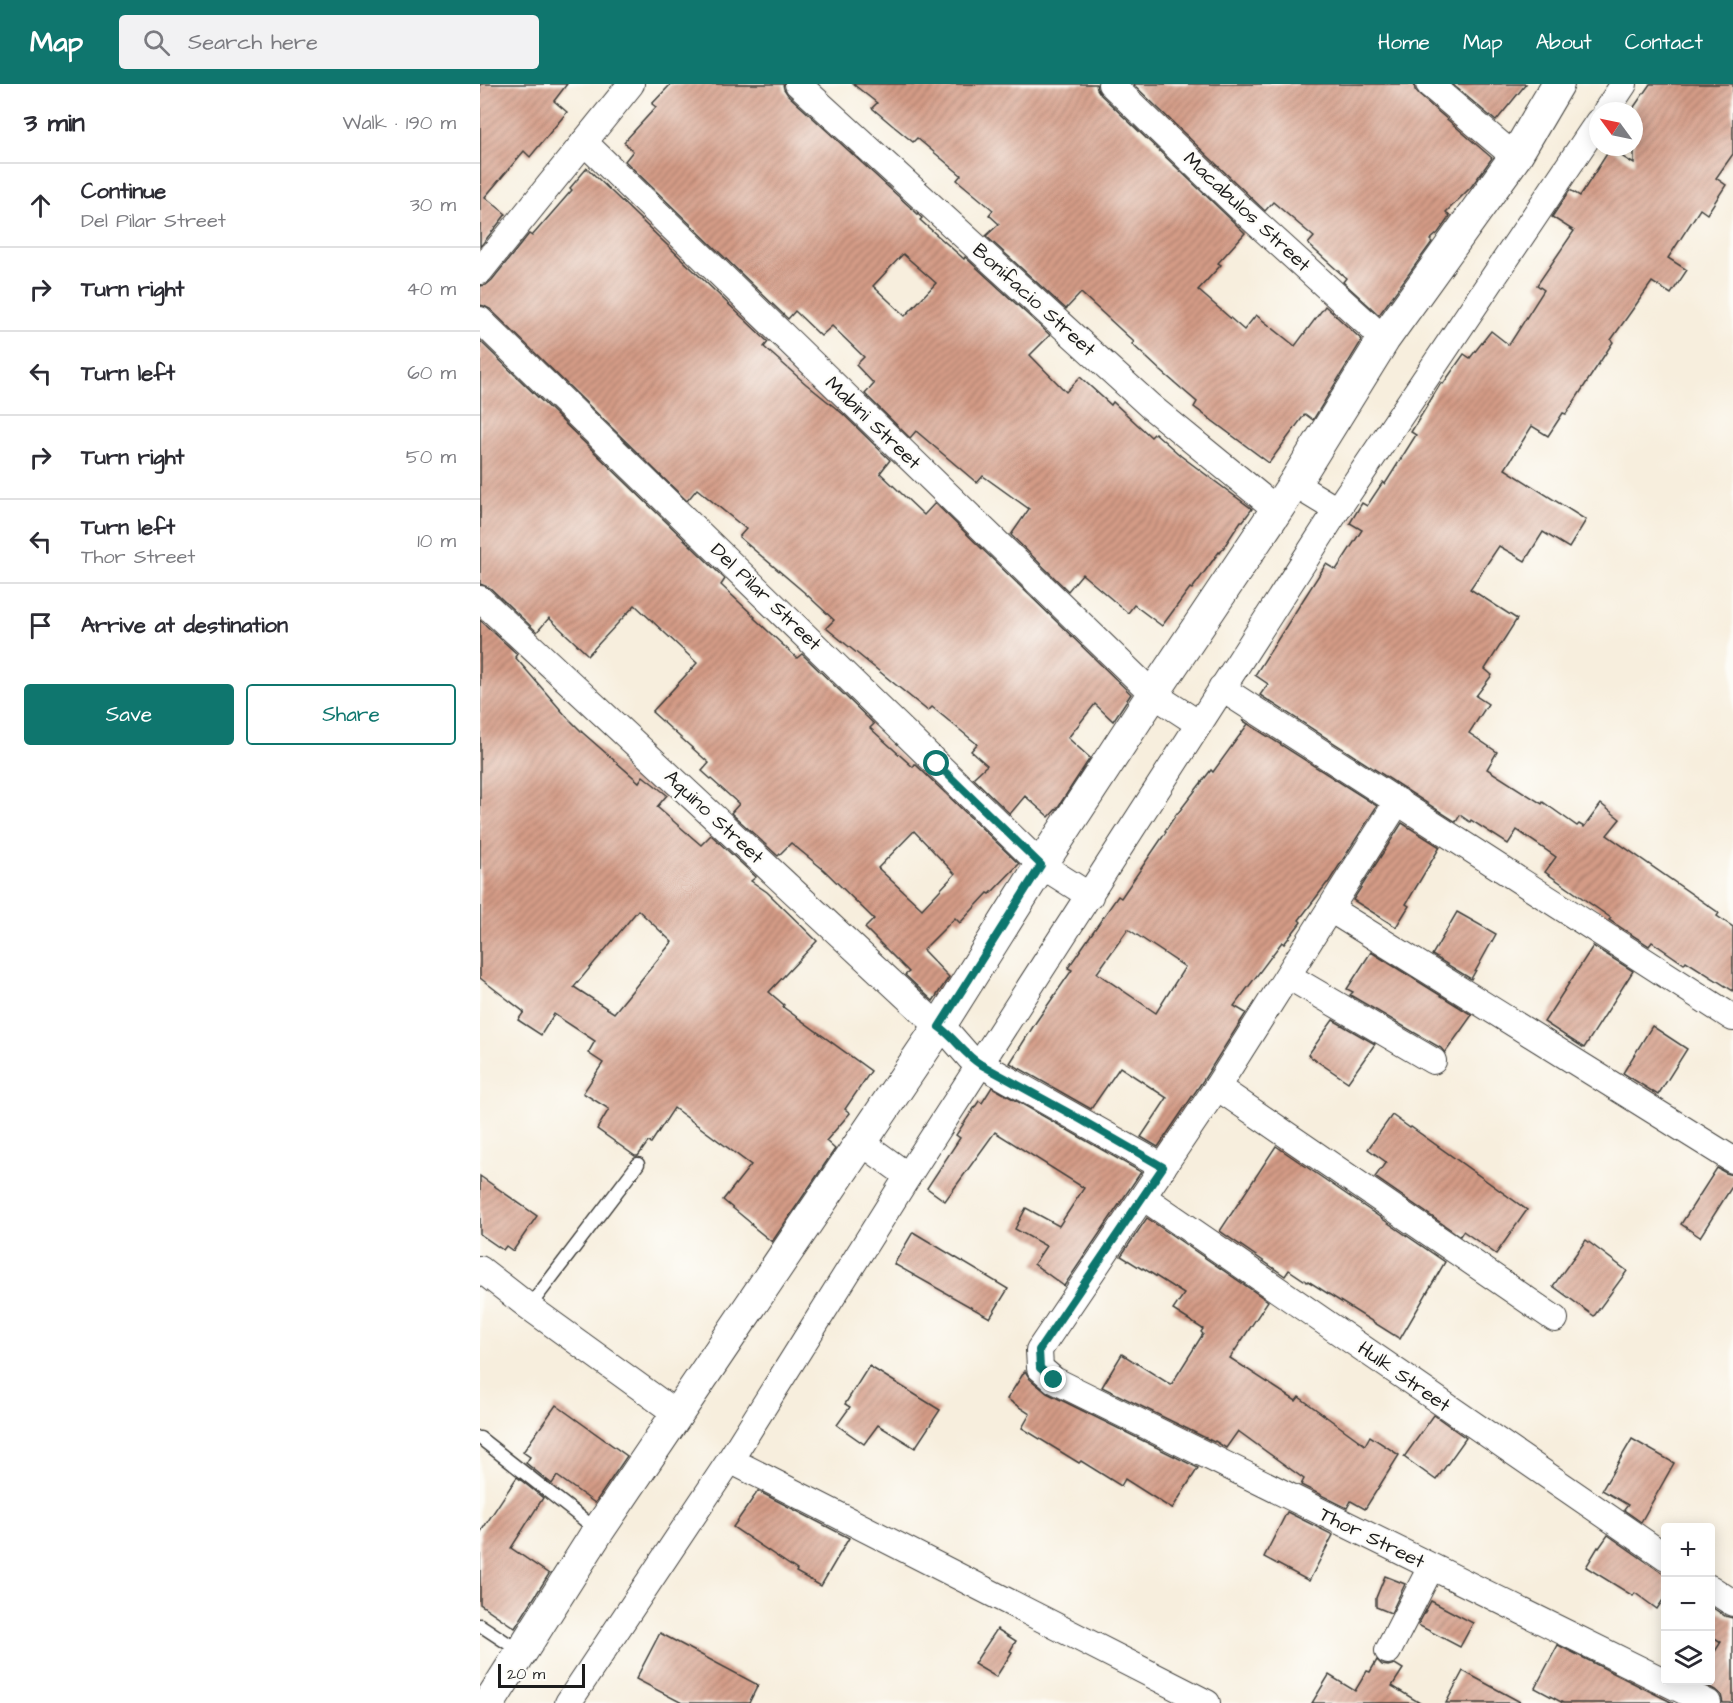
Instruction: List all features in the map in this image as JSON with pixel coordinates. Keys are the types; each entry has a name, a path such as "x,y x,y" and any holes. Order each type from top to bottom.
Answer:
{"street":[{"path":"480,271 631,84"},
{"name":"Bonifacio Street","path":"798,84 1150,406 1276,510"},
{"name":"Macabulos Street","path":"1111,84 1239,207 1384,339"},
{"path":"1429,84 1515,157"},
{"path":"489,1703 598,1531 676,1414 944,1031 1276,510 1300,487 1384,339 1515,157 1558,84"},
{"path":"1612,102 1624,84"},
{"path":"568,1703 730,1460 904,1172 1195,722 1221,688 1334,508 1589,135"},
{"name":"Mabini Street","path":"584,142 1158,698 1195,722"},
{"name":"Del Pilar Street","path":"480,320 1047,869 1085,894"},
{"path":"1300,487 1334,508"},
{"name":"Aquino Street","path":"480,598 975,1061 1163,1167"},
{"path":"1221,688 1733,1017"},
{"path":"1143,1197 1217,1088 1398,801"},
{"path":"1330,909 1733,1160"},
{"path":"1288,976 1433,1061"},
{"path":"1217,1088 1555,1319"},
{"path":"865,1145 904,1172"},
{"name":"Thor Street","path":"1143,1197 1039,1350 1040,1368 1054,1380 1708,1703"},
{"name":"Hulk Street","path":"1143,1197 1661,1554"},
{"path":"480,1269 676,1414"},
{"path":"730,1460 1207,1703"},
{"path":"1388,1651 1431,1567"},
{"path":"1715,1591 1733,1603"}],"lane":[{"path":"529,1307 638,1164"},
{"path":"480,1438 598,1531"},
{"path":"480,1625 522,1653"}],"building":[{"path":"480,84 567,84 554,101 567,112 530,157 524,151 485,197 506,214 480,247"},
{"path":"671,84 783,84 788,95 922,218 920,220 964,259 965,257 1050,335 1030,355 1066,392 1080,377 1111,405 1113,402 1151,437 1155,433 1181,456 1252,509 1162,626 1134,605 1128,613 1082,574 1068,591 1011,535 1029,509 983,476 977,483 916,431 910,438 865,394 874,384 856,365 864,357 832,326 821,336 795,311 788,319 625,161 633,151 624,142 656,107 652,104","holes":["903,254 936,283 905,316 873,286"]},
{"path":"853,84 1096,84 1101,95 1245,233 1218,263 1221,265 1198,290 1244,330 1256,315 1295,346 1325,306 1362,340 1313,420 1305,414 1269,463 1194,407 1197,402 1132,344 1134,342 1081,293 1066,309 986,236 999,224 989,215 993,210 957,180 961,175 917,138 913,142 892,125 872,108 877,103"},
{"path":"1133,84 1414,84 1419,95 1492,158 1471,187 1446,212 1450,216 1430,240 1432,242 1379,315 1343,282 1346,278 1308,244 1314,237 1273,202 1265,211"},
{"path":"1452,84 1526,84 1496,121"},
{"path":"1650,84 1733,84 1733,154 1716,178 1726,185 1707,214 1700,209 1668,258 1687,270 1671,294 1652,282 1611,340 1613,342 1566,414 1563,413 1548,436 1532,426 1505,469 1586,520 1569,548 1543,532 1525,561 1499,546 1470,589 1517,619 1485,669 1492,675 1476,696 1488,704 1469,733 1497,752 1487,769 1542,804 1543,802 1577,826 1579,824 1584,827 1601,804 1620,819 1607,835 1719,913 1717,916 1733,927 1733,991 1686,961 1684,964 1652,942 1649,946 1609,920 1611,918 1545,872 1556,857 1517,830 1508,844 1460,815 1456,822 1260,695 1268,684 1255,675 1326,564 1336,570 1362,530 1350,523 1362,503 1367,506 1383,482 1385,484 1416,435 1411,432 1441,383 1443,384 1464,354 1470,358 1491,331 1509,345 1544,290 1537,285 1574,231 1552,217 1570,190 1580,196 1606,156 1621,156 1634,164 1634,156 1643,156 1643,102 1637,102"},
{"path":"587,168 768,342 764,347 843,414 890,460 880,473 924,515 935,503 1131,694 1113,721 1095,704 1068,738 1090,758 1049,817 1025,796 1010,814 973,778 987,765 971,751 977,744 932,707 928,711 826,628 834,620 739,537 746,529 697,489 687,501 490,309 480,305 480,286 492,280 529,234 532,236 572,190 570,188"},
{"path":"480,341 725,579 721,585 754,618 797,658 802,654 874,724 870,728 913,767 915,764 1019,864 960,923 955,918 923,950 949,977 933,1001 905,975 909,972 865,928 874,919 824,870 791,843 778,856 731,813 739,804 702,771 709,763 652,712 697,663 635,605 588,655 549,618 537,632 490,588 480,584","holes":["914,831 955,874 922,909 878,868"]},
{"path":"480,620 517,654 515,657 583,733 639,782 643,776 667,795 657,807 701,845 711,835 756,877 751,881 767,892 817,941 769,992 784,1005 783,1007 871,1071 845,1109 850,1113 826,1141 835,1149 772,1242 723,1200 751,1165 674,1108 651,1143 648,1142 638,1156 635,1156 597,1129 609,1109 583,1093 603,1063 588,1053 595,1041 554,1014 541,1035 518,1020 524,1012 480,978","holes":["638,910 672,942 614,1013 574,987"]},
{"path":"1242,720 1377,806 1328,883 1299,920 1301,922 1284,944 1282,942 1234,1006 1246,1013 1158,1147 1141,1137 1167,1098 1120,1067 1091,1109 1010,1063 1072,970 1068,968 1118,896 1121,898 1177,813 1211,770 1213,772 1248,724","holes":["1128,929 1185,967 1156,1013 1097,973"]},
{"path":"1402,823 1440,847 1406,904 1409,906 1396,927 1353,900"},
{"path":"1457,912 1496,934 1471,979 1432,955"},
{"path":"1593,946 1633,971 1584,1048 1544,1022"},
{"path":"1371,952 1472,1015 1445,1053 1441,1048 1350,995 1353,992 1347,989"},
{"path":"1333,1020 1375,1044 1348,1082 1308,1055"},
{"path":"1652,1026 1687,1049 1658,1095 1623,1073"},
{"path":"992,1087 1141,1172 1064,1286 1034,1264 1046,1246 1015,1229 1026,1208 1059,1226 1084,1188 995,1132 945,1201 927,1188 960,1138 956,1135 979,1101 982,1103"},
{"path":"1392,1115 1527,1210 1496,1254 1463,1231 1460,1236 1375,1177 1386,1162 1368,1149"},
{"path":"1276,1146 1445,1262 1400,1339 1289,1270 1285,1276 1220,1231"},
{"path":"1717,1168 1733,1175 1733,1185 1700,1237 1681,1224"},
{"path":"480,1176 537,1216 513,1251 506,1246 503,1250 480,1234"},
{"path":"1147,1218 1268,1301 1230,1358 1296,1401 1299,1397 1365,1445 1370,1436 1399,1455 1365,1509 1351,1501 1347,1508 1301,1485 1304,1479 1238,1431 1226,1448 1102,1387 1122,1354 1171,1385 1203,1334 1201,1332 1203,1329 1173,1310 1184,1294 1121,1256"},
{"path":"913,1232 1008,1289 990,1318 894,1264"},
{"path":"1586,1240 1627,1271 1594,1316 1553,1286"},
{"path":"869,1366 940,1410 915,1448 878,1425 864,1444 837,1425 850,1407 845,1404"},
{"path":"1025,1371 1030,1379 1047,1393 1198,1468 1172,1509 1125,1479 1121,1486 1022,1428 1030,1414 1007,1399"},
{"path":"556,1405 627,1456 595,1503 557,1476 552,1484 526,1463 530,1457 523,1452"},
{"path":"1434,1415 1466,1438 1436,1480 1404,1457"},
{"path":"1632,1439 1674,1463 1641,1522 1624,1510 1628,1505 1602,1490"},
{"path":"517,1477 543,1498 511,1548 549,1574 515,1628 480,1604 480,1533"},
{"path":"758,1491 849,1538 821,1586 796,1572 797,1570 733,1527"},
{"path":"1287,1512 1333,1535 1309,1581 1264,1557"},
{"path":"1608,1535 1661,1572 1661,1603 1657,1609 1635,1593 1633,1596 1586,1567"},
{"path":"1385,1576 1405,1584 1391,1613 1376,1607 1376,1598"},
{"path":"1431,1601 1473,1623 1460,1647 1418,1625"},
{"path":"1715,1609 1733,1618 1733,1703 1723,1703 1721,1695 1706,1685 1715,1685 1715,1651 1721,1642 1715,1638"},
{"path":"997,1629 1016,1641 1010,1651 1012,1652 996,1677 974,1664"},
{"path":"660,1633 758,1685 749,1703 682,1703 636,1679"},
{"path":"1558,1645 1673,1703 1563,1703 1535,1688"},
{"path":"1377,1660 1382,1665 1395,1664 1403,1669 1392,1686 1420,1703 1312,1703 1329,1675 1355,1691"},
{"path":"1463,1671 1522,1703 1446,1703"}],"route":[{"path":"937,764 1041,865 939,1027 949,1034 970,1058 1163,1167 1039,1350 1040,1368 1054,1380"}]}
